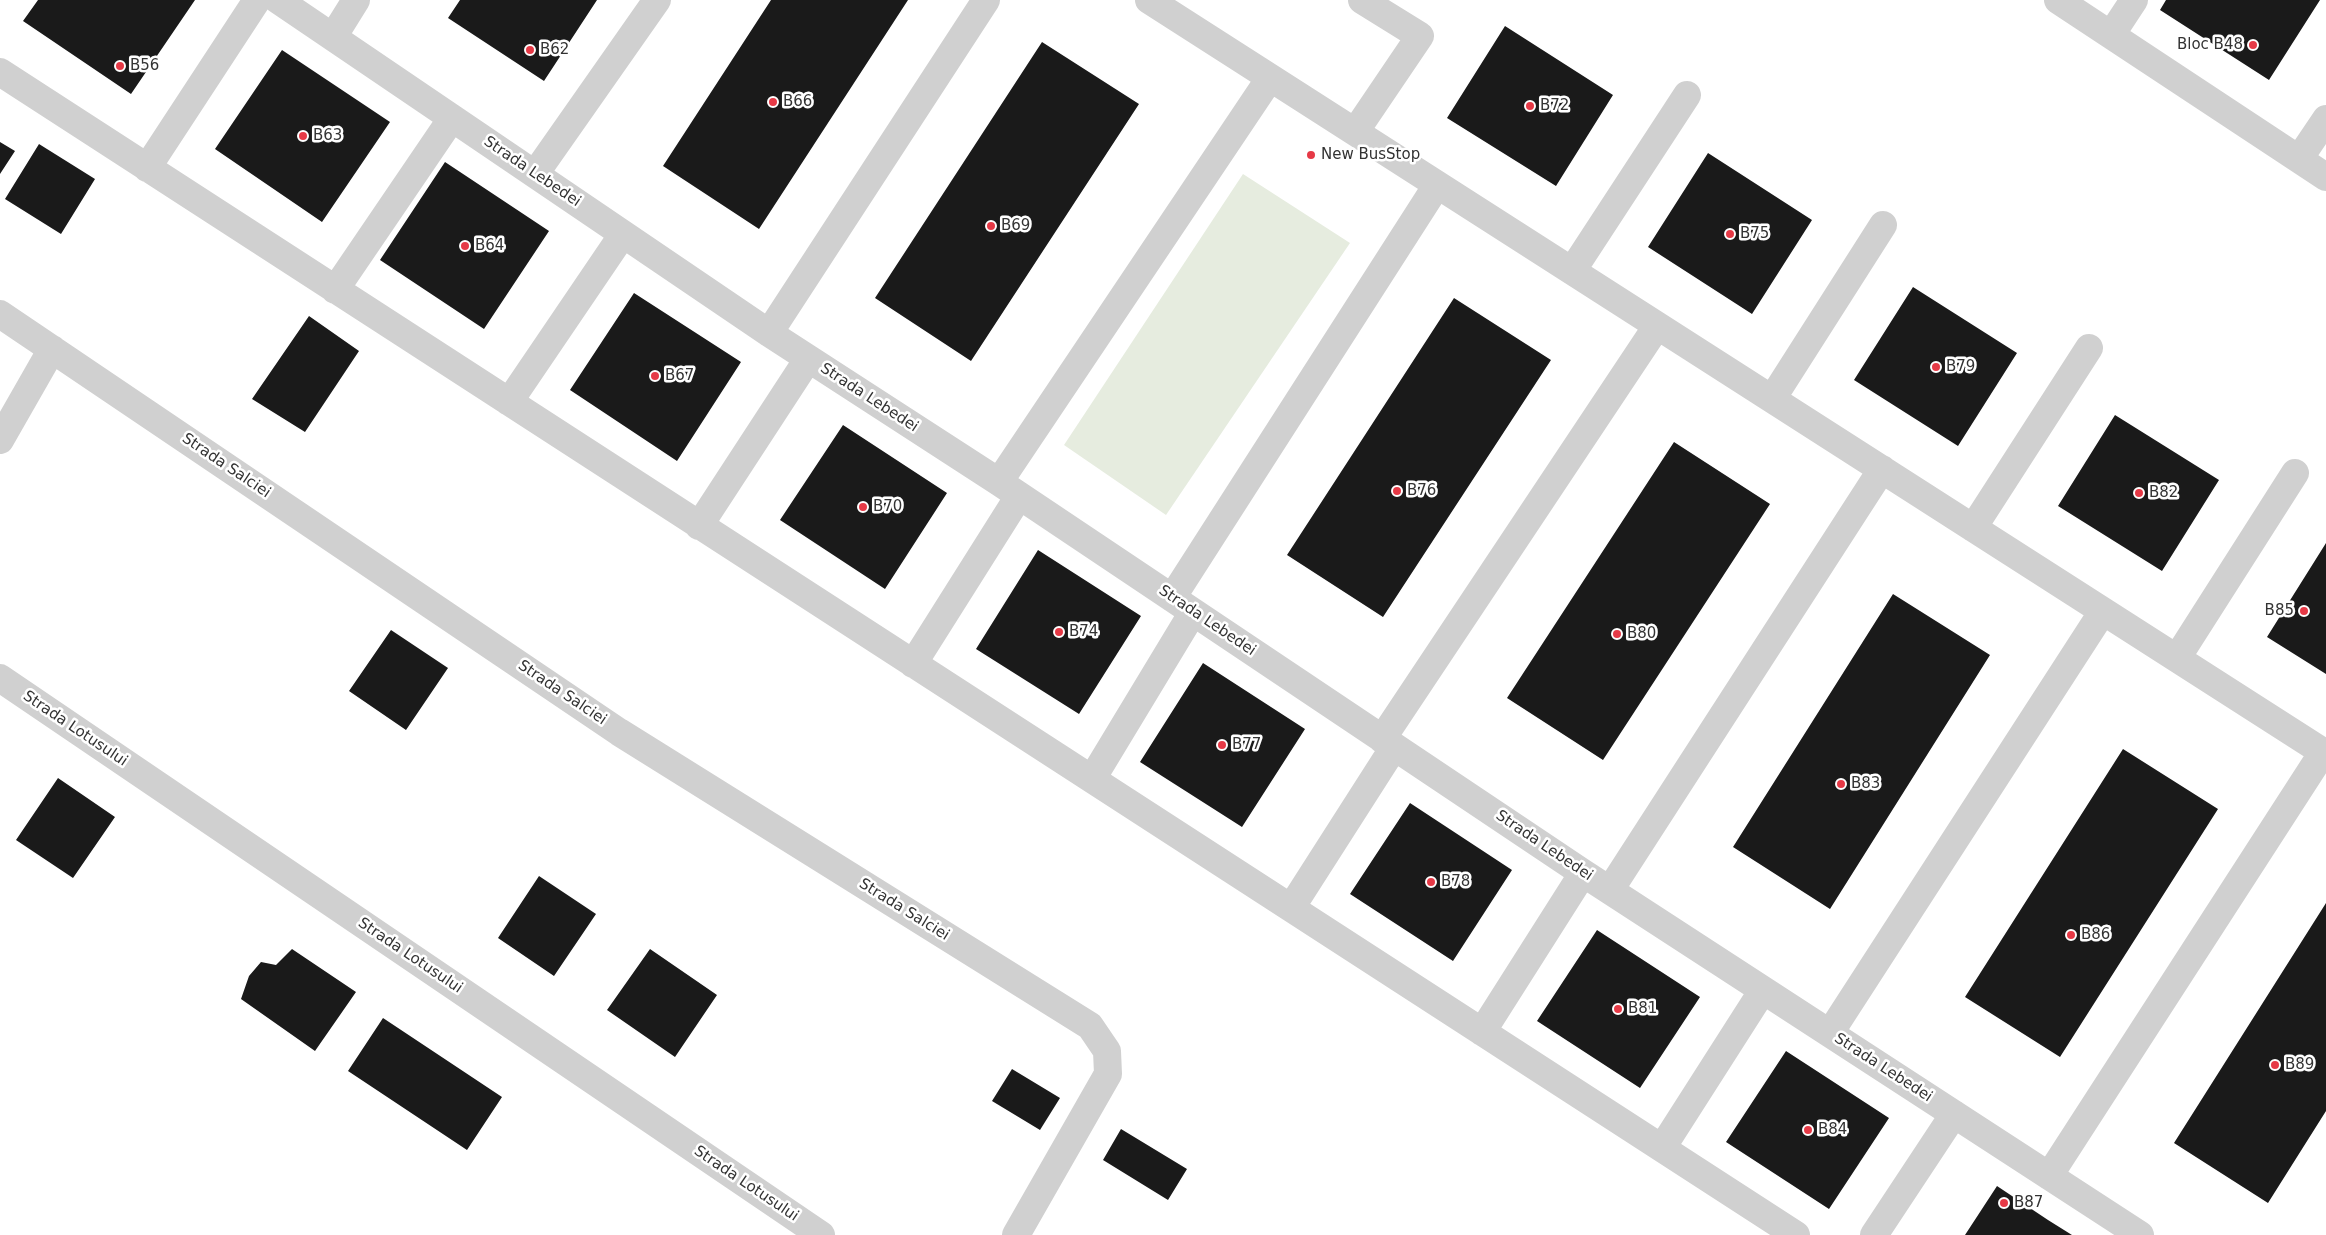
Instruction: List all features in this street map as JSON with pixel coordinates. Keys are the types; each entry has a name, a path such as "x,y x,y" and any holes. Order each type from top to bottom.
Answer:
{"street":[{"path":"147,168 257,0"},
{"name":"Strada Lebedei","path":"278,0 808,359 1009,489 1583,873 2140,1235"},
{"path":"333,37 356,0"},
{"path":"535,174 657,0"},
{"path":"769,333 986,0"},
{"path":"1149,0 1180,8 1270,78 2325,753 2049,1176"},
{"path":"1355,132 1420,36 1362,0"},
{"path":"2058,0 2326,177"},
{"path":"2111,35 2134,0"},
{"path":"0,72 1796,1235"},
{"path":"913,664 1009,489 1270,78"},
{"path":"1572,271 1687,95"},
{"path":"335,290 452,118"},
{"path":"2299,159 2326,119"},
{"path":"1092,779 1182,605 1437,185"},
{"path":"1772,399 1884,225"},
{"path":"509,402 623,234"},
{"name":"Strada Salciei","path":"0,314 619,732 1090,1026 1107,1051 1108,1074 1016,1235"},
{"path":"1291,908 1388,743 1657,326"},
{"path":"1973,528 2089,348"},
{"path":"0,440 52,349"},
{"path":"699,526 808,359"},
{"path":"1610,890 1882,469"},
{"path":"2177,658 2295,473"},
{"path":"1830,1033 2103,611"},
{"name":"Strada Lotusului","path":"0,678 821,1235"},
{"path":"1482,1032 1583,873"},
{"path":"1662,1148 1763,990"},
{"path":"1874,1235 1954,1114"}],"shaded area":[{"path":"1243,174 1350,243 1166,515 1064,445"}],"building":[{"name":"B56","path":"38,0 195,0 131,94 23,21"},
{"name":"B62","path":"460,0 597,0 544,81 448,18"},
{"name":"B66","path":"771,0 908,0 759,229 663,166"},
{"name":"Bloc B48","path":"2166,0 2320,0 2269,80 2160,10"},
{"name":"B72","path":"1505,26 1613,95 1556,186 1447,118"},
{"name":"B69","path":"1042,42 1139,104 971,361 875,298"},
{"name":"B63","path":"282,50 390,122 322,222 215,149"},
{"path":"0,142 15,151 0,174"},
{"path":"39,144 95,179 61,234 5,199"},
{"name":"B75","path":"1708,153 1812,220 1752,314 1648,247"},
{"name":"B64","path":"445,162 549,231 484,329 380,260"},
{"name":"B79","path":"1913,287 2017,353 1958,446 1854,380"},
{"name":"B67","path":"634,293 741,362 677,461 570,390"},
{"name":"B76","path":"1454,298 1551,360 1383,617 1287,555"},
{"path":"309,316 359,351 305,432 252,399"},
{"name":"B82","path":"2115,415 2219,480 2162,571 2058,506"},
{"name":"B70","path":"843,425 947,493 885,589 780,520"},
{"name":"B80","path":"1674,442 1770,504 1603,760 1507,698"},
{"name":"B85","path":"2326,543 2326,674 2267,637"},
{"name":"B74","path":"1038,550 1141,616 1079,714 976,649"},
{"name":"B83","path":"1893,594 1990,655 1830,909 1733,847"},
{"path":"391,630 448,668 406,730 349,691"},
{"name":"B77","path":"1203,663 1305,729 1242,827 1140,762"},
{"name":"B86","path":"2123,749 2218,809 2060,1057 1965,997"},
{"path":"58,778 115,817 73,878 16,840"},
{"name":"B78","path":"1410,803 1512,870 1453,961 1350,894"},
{"path":"539,876 596,914 554,976 498,938"},
{"name":"B89","path":"2326,903 2326,1111 2268,1203 2174,1143"},
{"name":"B81","path":"1597,930 1700,997 1640,1088 1537,1021"},
{"path":"292,949 356,992 315,1051 241,999 249,976 261,962 276,965"},
{"path":"650,949 717,995 675,1057 607,1010"},
{"path":"383,1018 502,1097 467,1150 348,1071"},
{"name":"B84","path":"1786,1051 1889,1118 1829,1209 1726,1142"},
{"path":"1012,1069 1060,1098 1040,1130 992,1101"},
{"path":"1121,1129 1187,1169 1168,1200 1103,1160"},
{"name":"B87","path":"1997,1186 2048,1220 2072,1235 1965,1235"}],"place":[{"name":"Bloc B48","path":"2253,45"},
{"name":"B62","path":"530,50"},
{"name":"B56","path":"120,66"},
{"name":"B66","path":"773,102"},
{"name":"B72","path":"1530,106"},
{"name":"B63","path":"303,136"},
{"name":"New BusStop","path":"1311,155"},
{"name":"B69","path":"991,226"},
{"name":"B75","path":"1730,234"},
{"name":"B64","path":"465,246"},
{"name":"B79","path":"1936,367"},
{"name":"B67","path":"655,376"},
{"name":"B76","path":"1397,491"},
{"name":"B82","path":"2139,493"},
{"name":"B70","path":"863,507"},
{"name":"B85","path":"2304,611"},
{"name":"B74","path":"1059,632"},
{"name":"B80","path":"1617,634"},
{"name":"B77","path":"1222,745"},
{"name":"B83","path":"1841,784"},
{"name":"B78","path":"1431,882"},
{"name":"B86","path":"2071,935"},
{"name":"B81","path":"1618,1009"},
{"name":"B89","path":"2275,1065"},
{"name":"B84","path":"1808,1130"},
{"name":"B87","path":"2004,1203"}]}
